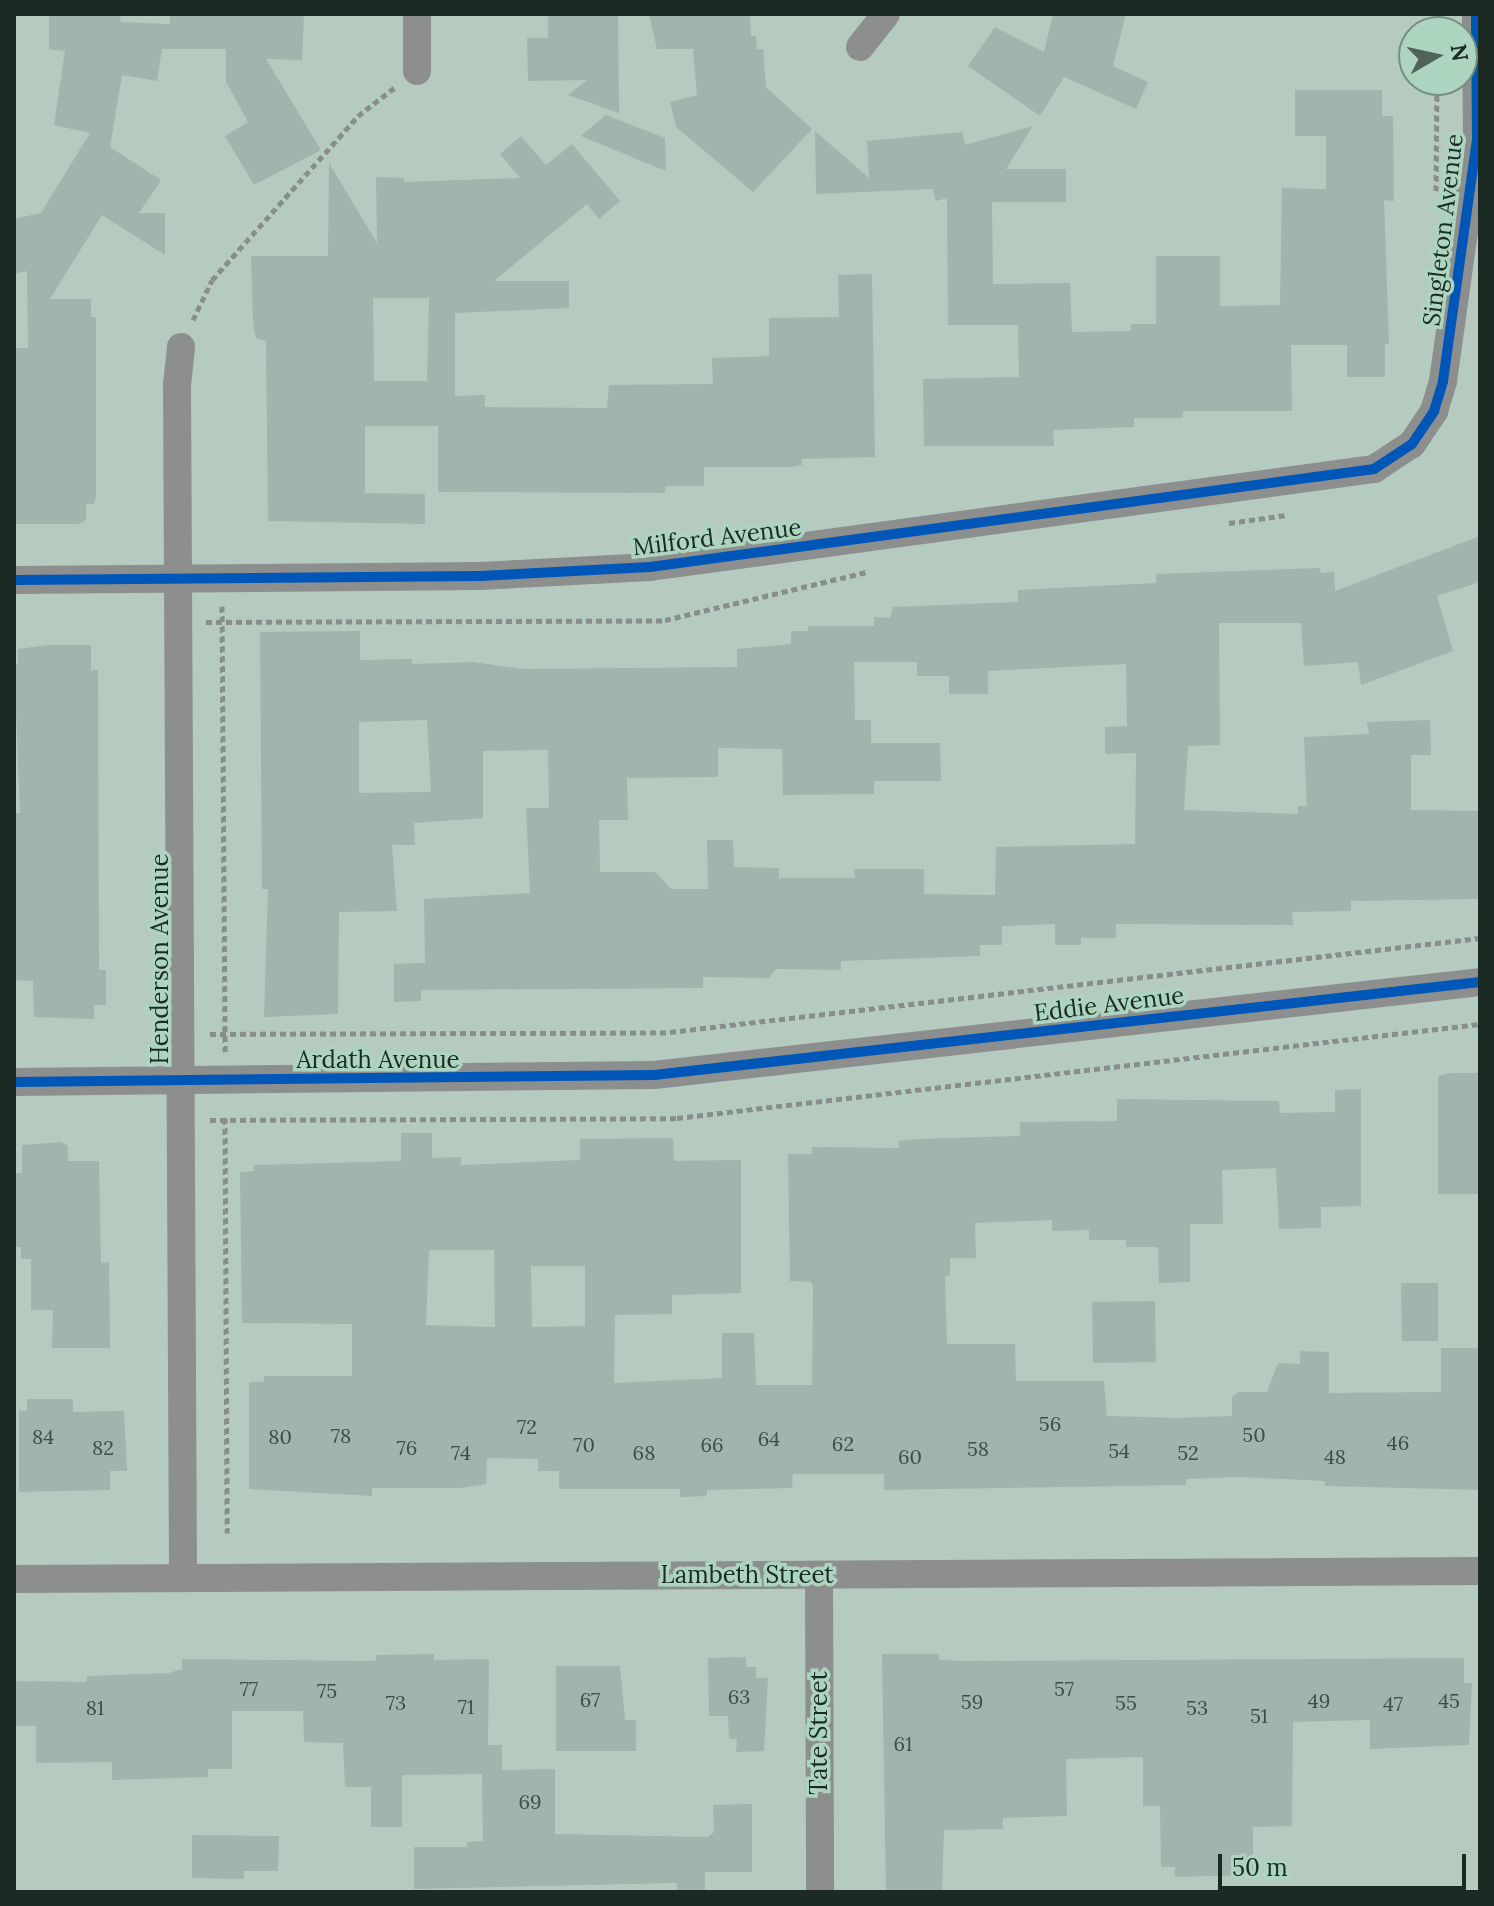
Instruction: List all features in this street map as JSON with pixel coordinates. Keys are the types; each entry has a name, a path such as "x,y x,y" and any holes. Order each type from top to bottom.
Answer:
{"street":[{"path":"417,14 417,71"},
{"path":"860,47 886,14"},
{"name":"Singleton Avenue","path":"1412,444 1434,411 1443,381 1478,139 1476,14"},
{"name":"Henderson Avenue","path":"181,347 183,1578"},
{"name":"Milford Avenue","path":"14,580 480,576 650,567 1342,476 1388,462 1412,444"},
{"name":"Eddie Avenue","path":"742,1067 1480,982"},
{"name":"Ardath Avenue","path":"14,1082 539,1079 742,1067"},
{"name":"Lambeth Street","path":"14,1579 1480,1571"},
{"name":"Tate Street","path":"819,1575 820,1892"}],"path":[{"path":"181,347 212,280 358,116 417,71"},
{"path":"1436,203 1437,96"},
{"path":"181,1034 670,1032 1480,938"},
{"path":"181,1120 677,1118 1480,1024"}],"building":[{"path":"49,14 121,14 120,22 170,24 170,14 304,14 302,60 266,59 321,150 254,185 225,136 248,122 226,82 226,49 162,49 157,81 122,75 110,147 161,180 139,213 165,213 165,255 102,215 50,299 91,299 91,317 96,317 96,496 94,504 86,504 86,520 79,524 14,524 14,348 28,348 27,271 14,274 14,219 41,213 90,133 54,125 65,51 49,49"},
{"path":"548,14 618,14 619,113 568,95 587,80 528,81 527,38 548,38"},
{"path":"649,14 750,16 751,36 756,36 757,49 763,49 766,87 812,129 753,192 676,127 670,102 697,95 693,49 657,49"},
{"path":"1053,14 1126,14 1113,66 1148,82 1136,109 1064,77 1040,116 968,66 995,27 1044,52"},
{"path":"1295,90 1382,90 1382,116 1393,116 1394,201 1384,200 1389,344 1385,344 1385,377 1347,377 1347,345 1291,345 1292,411 1183,411 1183,418 1134,418 1134,427 1053,430 1054,446 924,446 923,379 1019,377 1018,325 948,325 947,198 936,201 933,189 816,194 815,131 869,178 867,141 962,132 965,145 1033,126 1006,169 1066,169 1066,202 992,202 993,284 1070,283 1072,332 1131,331 1131,324 1156,324 1156,256 1220,256 1220,306 1280,305 1282,188 1326,189 1326,136 1295,136"},
{"path":"606,115 665,138 666,171 581,136"},
{"path":"521,136 546,165 572,144 620,201 599,219 587,204 494,281 569,281 569,308 455,313 455,396 485,395 485,407 607,408 609,385 713,384 712,358 769,356 769,318 839,317 838,275 872,274 875,457 802,459 802,465 790,467 704,467 704,486 665,486 665,493 438,492 438,426 365,426 365,493 425,494 425,524 268,521 266,341 256,338 253,323 251,256 328,256 329,163 377,243 376,177 404,178 404,182 520,178 500,154","holes":["373,298 429,298 427,381 374,381"]},
{"path":"1480,536 1480,582 1437,596 1453,651 1361,685 1358,662 1304,666 1301,623 1219,623 1220,745 1188,746 1184,810 1298,814 1298,806 1307,806 1304,737 1369,734 1367,722 1430,720 1431,755 1411,755 1411,810 1480,811 1480,899 1351,901 1351,911 1292,912 1293,925 1116,924 1116,938 1081,938 1081,945 1055,945 1055,924 1002,926 1002,945 980,945 980,956 841,961 841,970 776,969 769,978 703,977 703,988 421,990 421,1001 394,1002 394,964 425,963 424,899 530,893 526,808 549,808 548,750 483,751 483,818 414,823 415,845 392,845 397,911 339,912 338,1014 264,1017 268,889 262,889 260,632 360,631 360,660 412,659 412,664 473,662 522,669 737,667 737,649 791,644 791,631 808,631 808,626 874,626 874,617 890,618 893,607 1018,602 1018,590 1156,583 1156,574 1320,568 1321,573 1334,572 1335,591","holes":["854,662 917,662 917,676 949,676 949,694 988,694 988,671 1126,664 1127,726 1105,727 1105,754 1136,753 1135,844 996,847 995,895 924,894 924,869 854,869 855,878 779,878 779,868 734,867 733,840 707,840 708,889 671,889 655,872 600,872 599,820 628,820 627,778 718,777 718,748 782,749 783,795 874,794 874,781 941,781 940,743 871,743 871,720 855,720","427,720 431,792 359,793 359,722"]},
{"path":"91,645 91,670 98,670 99,970 106,970 106,1005 94,1005 94,1019 34,1017 33,981 14,980 14,813 20,813 14,664 18,664 18,649"},
{"path":"1480,1073 1480,1194 1438,1194 1438,1076"},
{"path":"1361,1089 1361,1206 1321,1207 1321,1228 1279,1229 1276,1168 1222,1170 1223,1224 1190,1224 1190,1282 1159,1283 1158,1247 1126,1247 1126,1240 1089,1240 1089,1230 1052,1231 1052,1220 975,1223 976,1258 950,1258 950,1276 945,1276 947,1344 1015,1344 1016,1381 1104,1381 1107,1416 1178,1418 1232,1416 1232,1397 1238,1392 1267,1392 1278,1363 1300,1364 1300,1351 1329,1352 1329,1393 1441,1392 1441,1348 1480,1348 1480,1490 1325,1486 1325,1481 1238,1477 1186,1479 1186,1485 884,1490 884,1474 793,1474 792,1488 707,1490 707,1496 680,1497 680,1489 559,1489 559,1471 538,1471 538,1459 487,1458 486,1484 461,1488 372,1488 372,1496 249,1489 249,1382 264,1382 264,1376 352,1376 352,1324 242,1323 240,1172 254,1171 254,1165 401,1161 401,1133 432,1133 432,1158 461,1157 461,1165 580,1160 580,1139 673,1138 674,1161 741,1160 741,1293 672,1295 672,1314 615,1315 614,1383 722,1378 722,1333 754,1333 756,1385 812,1385 813,1287 811,1282 790,1281 788,1154 812,1154 812,1147 899,1148 899,1141 919,1139 1020,1136 1020,1122 1117,1121 1117,1099 1279,1101 1280,1113 1335,1112 1335,1090","holes":["429,1250 494,1250 495,1327 426,1325","531,1266 585,1266 585,1326 532,1327"]},
{"path":"61,1142 68,1146 68,1161 99,1161 101,1263 109,1262 110,1348 52,1348 53,1310 31,1310 31,1259 21,1259 21,1247 14,1247 15,1173 22,1173 22,1145"},
{"path":"1401,1283 1438,1283 1438,1341 1402,1341"},
{"path":"1155,1301 1156,1362 1093,1363 1092,1302"},
{"path":"27,1399 73,1399 73,1412 124,1411 127,1471 110,1471 110,1490 19,1492 19,1410 27,1411"},
{"path":"434,1654 434,1660 489,1659 488,1745 502,1745 502,1770 555,1769 555,1834 708,1837 714,1832 713,1805 752,1804 752,1872 705,1872 705,1892 677,1892 677,1883 414,1889 414,1847 467,1847 467,1842 483,1841 482,1774 402,1775 402,1827 371,1827 371,1787 345,1787 343,1743 304,1742 303,1711 232,1711 232,1769 208,1769 208,1777 112,1780 112,1762 36,1763 36,1726 14,1726 14,1681 87,1682 87,1676 169,1673 182,1669 182,1659 376,1661 376,1655"},
{"path":"882,1654 939,1654 939,1660 971,1661 1464,1658 1464,1683 1472,1683 1469,1745 1370,1749 1370,1720 1293,1722 1292,1826 1253,1827 1253,1875 1175,1877 1175,1867 1161,1867 1160,1806 1143,1806 1143,1757 1066,1759 1067,1816 1003,1818 1003,1829 944,1830 942,1892 886,1892"},
{"path":"746,1657 746,1667 756,1667 756,1678 768,1678 764,1751 736,1752 737,1739 729,1739 728,1716 709,1716 708,1658"},
{"path":"556,1666 620,1666 625,1720 636,1720 636,1751 556,1751"},
{"path":"192,1835 279,1836 278,1871 244,1871 244,1879 192,1878"}],"cycle path":[{"path":"14,580 480,576 650,567 1374,469 1412,444 1434,411 1443,381 1477,139 1476,14"},
{"path":"14,1082 654,1075 1480,982"}]}
